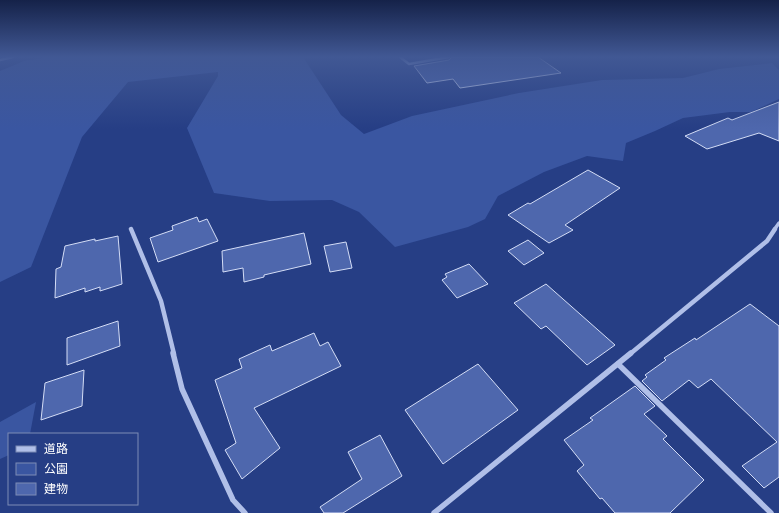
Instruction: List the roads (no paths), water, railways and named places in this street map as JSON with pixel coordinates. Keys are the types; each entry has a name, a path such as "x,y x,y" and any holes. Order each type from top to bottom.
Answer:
{"street":[{"path":"434,513 767,241 779,224"},
{"path":"130,229 161,301 182,389 233,500 244,513"},
{"path":"618,364 771,513"}]}
